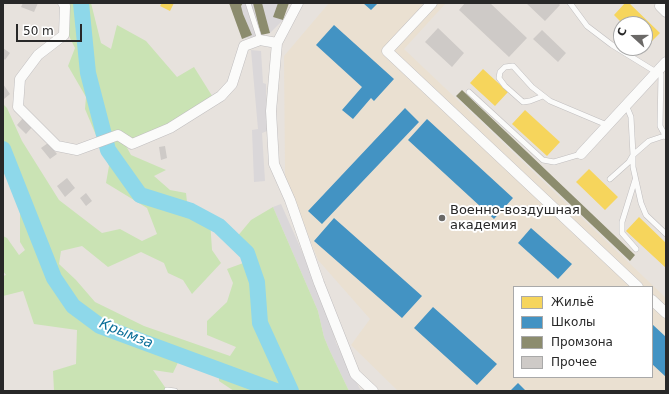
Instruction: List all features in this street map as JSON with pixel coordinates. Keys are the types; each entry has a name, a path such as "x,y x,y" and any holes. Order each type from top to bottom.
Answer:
{"street":[{"path":"63,3 65,6 64,35 38,55 20,80 18,107 57,146 77,150 118,135 132,144 170,128 221,96 232,84 244,46 260,40 277,44"},
{"path":"298,3 277,44 271,111 274,164 290,200 319,283 355,374 373,391"},
{"path":"432,3 387,51 637,286"},
{"path":"660,3 660,6 666,12"},
{"path":"580,154 658,73 665,63"},
{"path":"653,301 666,313"}],"lane":[{"path":"248,3 260,40"},
{"path":"570,3 587,26 612,44 658,73 666,85"},
{"path":"543,96 523,102 498,78 500,72 505,66 513,66 532,87 550,101 575,113 607,125"},
{"path":"610,179 649,141 665,137 660,126 658,73"},
{"path":"469,92 543,160 554,162 580,154"},
{"path":"626,105 631,117 635,180 646,215 666,234"},
{"path":"635,180 622,222 622,233 636,249"},
{"path":"167,390 175,391"}],"shaded area":[{"path":"234,3 285,3 283,20 270,33 242,39"},
{"name":"Военно-воздушная академия","path":"329,3 446,3 404,49 666,298 666,391 398,391 351,345 370,319 318,260 285,176 284,56"},
{"path":"251,50 261,51 263,83 266,84 267,131 262,133 265,181 254,182 252,130 258,129"},
{"path":"281,204 328,310 336,343 361,391 349,391 329,349 324,337 318,311 273,207"}],"green space":[{"path":"62,3 91,3 101,43 111,49 117,25 146,41 177,77 194,67 214,99 135,141 120,135 131,155 166,170 154,176 170,190 186,193 188,211 210,220 212,250 221,263 192,294 183,280 168,273 164,263 141,252 108,267 82,246 61,251 59,264 76,280 95,302 144,326 230,356 236,347 207,335 207,321 227,302 233,283 227,269 246,262 236,238 251,220 273,207 318,311 324,337 349,391 278,391 262,383 249,391 234,391 219,381 219,369 184,350 173,373 153,370 167,390 175,391 54,391 53,371 76,364 77,330 34,324 23,291 3,296 3,276 6,275 3,271 3,236 7,238 19,255 25,250 20,242 20,178 3,149 3,104 7,108 22,141 59,200 102,233 120,229 142,241 157,234 147,208 106,183 109,166 85,109 86,97 68,66 75,48 64,26"}],"building: Жильё":[{"path":"162,3 174,3 170,11 160,6"},
{"path":"625,3 629,3 642,16 615,16 614,15"},
{"path":"653,26 660,33 653,40"},
{"path":"483,69 508,92 495,106 470,83"},
{"path":"525,110 560,142 547,156 512,124"},
{"path":"589,169 618,197 605,210 576,182"},
{"path":"639,217 666,243 666,268 626,231"}],"building: Школы":[{"path":"363,3 378,3 371,10"},
{"path":"334,25 394,79 374,101 371,98 353,119 342,110 362,87 316,45"},
{"path":"405,108 419,122 322,224 308,211"},
{"path":"427,119 513,198 494,219 408,140"},
{"path":"334,218 422,296 402,318 314,241"},
{"path":"531,228 572,264 558,279 518,243"},
{"path":"433,307 497,364 477,385 414,328"},
{"path":"653,325 666,337 666,377 653,365"},
{"path":"518,383 526,391 510,391"}],"building: Промзона":[{"path":"229,3 243,3 241,6 243,14 252,35 242,39"},
{"path":"253,3 262,3 270,33 261,35"},
{"path":"278,3 289,3 283,20 273,17"},
{"path":"462,90 635,255 630,261 456,96"}],"building: Прочее":[{"path":"23,3 38,3 34,12 21,7"},
{"path":"465,3 490,3 527,38 509,57 459,10"},
{"path":"526,3 558,3 560,5 545,21"},
{"path":"438,28 464,53 452,67 425,42"},
{"path":"542,30 566,53 558,62 533,39"},
{"path":"3,48 10,53 5,60 3,58"},
{"path":"3,84 10,94 4,99 3,98"},
{"path":"23,118 33,126 26,134 17,125"},
{"path":"48,143 57,154 50,159 41,148"},
{"path":"165,146 167,158 161,160 159,147"},
{"path":"67,178 75,188 65,197 57,186"},
{"path":"86,193 92,201 86,206 80,198"}],"waterway":[{"path":"81,3 88,73 108,150 140,195 191,211 219,226 247,253 257,282 260,323 291,391"},
{"name":"Крымза","path":"3,149 54,278 73,306 100,326 276,391"}],"place":[{"name":"Военно-воздушная академия","path":"442,218"}]}
